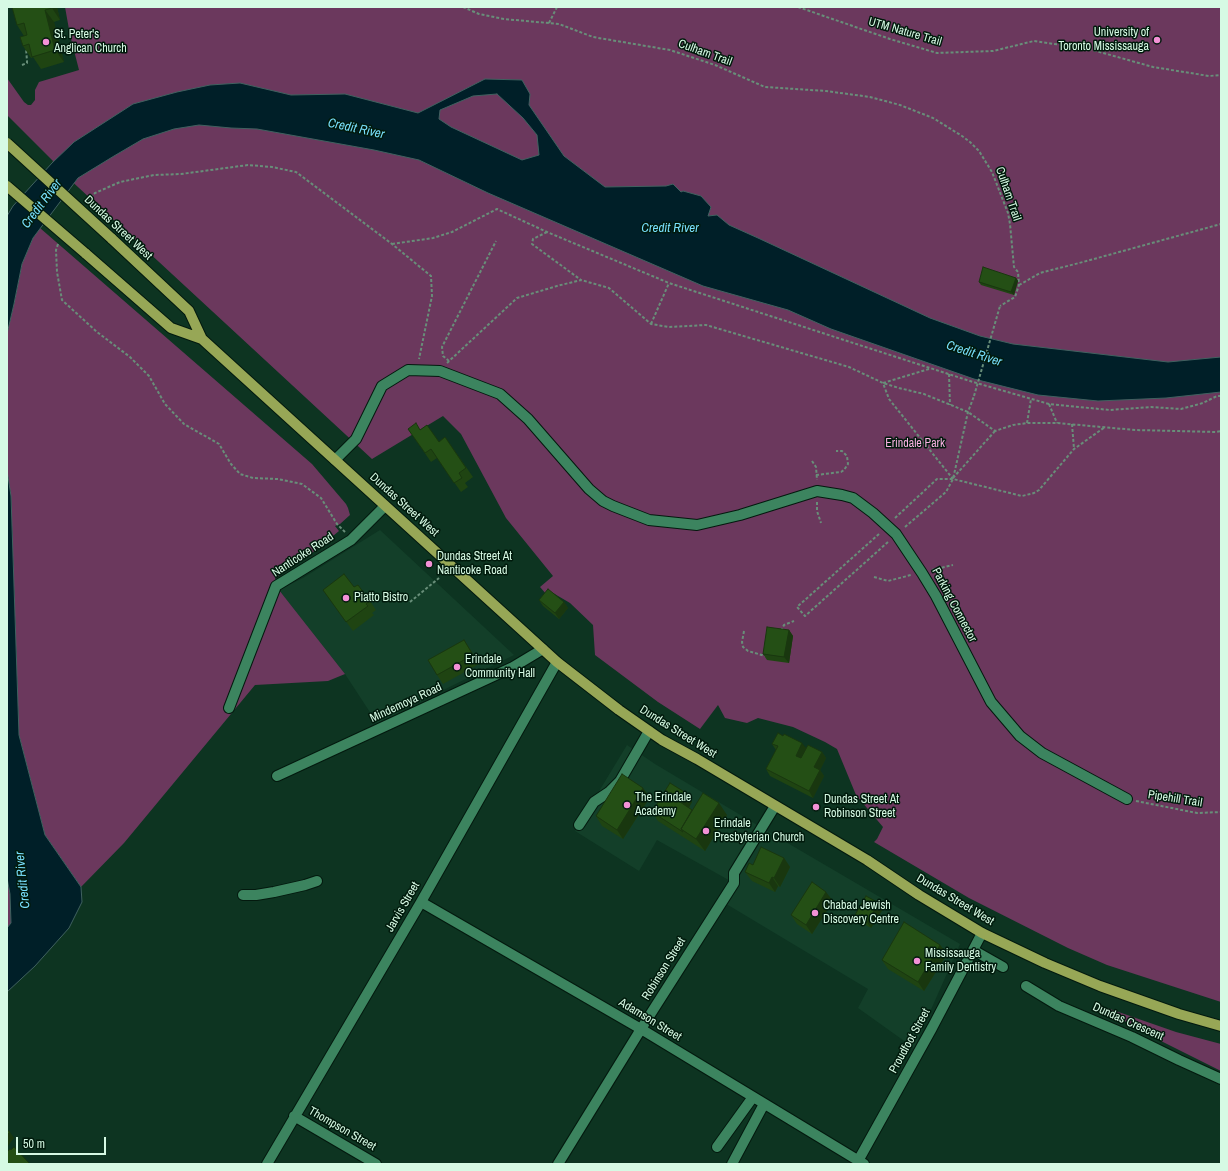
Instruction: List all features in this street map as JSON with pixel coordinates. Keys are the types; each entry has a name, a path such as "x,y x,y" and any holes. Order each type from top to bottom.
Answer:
{"main road":[{"name":"Dundas Street West","path":"7,143 189,311 202,339"},
{"name":"Dundas Street West","path":"7,186 171,328 202,339 557,662 619,710 662,740 697,759 866,860 919,895 982,933 1045,963 1100,986 1179,1014 1221,1026"}],"street":[{"path":"335,460 356,439 382,386 408,370 440,371 500,394 528,419 589,489 603,501 649,520 697,525 740,515 817,491"},
{"name":"Parking Connector","path":"817,491 853,498 888,525 896,534 922,572 991,702 1020,736 1042,753 1127,800"},
{"name":"Nanticoke Road","path":"229,708 276,586 351,540 385,506"},
{"name":"Mindemoya Road","path":"277,776 513,667 543,649"},
{"name":"Jarvis Street","path":"267,1164 421,902 557,662"},
{"path":"579,825 594,802 609,792 620,781 649,731"},
{"name":"Robinson Street","path":"558,1164 641,1029 734,883 734,874 775,806"},
{"path":"243,895 256,895 274,892 317,881"},
{"name":"Adamson Street","path":"421,902 641,1029 861,1162"},
{"name":"Proudfoot Street","path":"861,1162 982,933"},
{"path":"973,950 1003,967"},
{"name":"Dundas Crescent","path":"1026,986 1059,1006 1132,1037 1221,1079"},
{"path":"717,1147 752,1097"},
{"path":"732,1164 764,1104"},
{"name":"Thompson Street","path":"294,1116 376,1164"}],"path":[{"name":"Culham Trail","path":"463,7 478,14 504,19 559,24 593,37 670,50 715,65 765,87 826,91 870,97 900,105 933,118 970,142 992,172 1008,213 1014,267 1018,272 1019,285"},
{"path":"548,24 557,7"},
{"name":"UTM Nature Trail","path":"798,7 890,39 937,53 993,51 1034,40 1089,49 1153,67 1209,76 1221,75"},
{"path":"22,65 27,61 25,49 28,45"},
{"path":"26,54 30,53"},
{"path":"296,172 392,244 431,276 432,296 417,370"},
{"path":"392,244 433,238 452,232 497,209 547,232 670,283 930,368 1049,404 1110,410 1151,407 1181,409 1221,396"},
{"path":"953,479 968,412 1000,306 1015,297 1019,285 1040,273 1221,224"},
{"path":"547,232 533,239 532,244 581,280 610,288 651,324 668,327 706,325 849,367 884,383 924,394 968,412 995,431"},
{"path":"448,361 444,356 442,347 496,241"},
{"path":"440,371 448,361 516,298 581,280"},
{"path":"651,324 670,283"},
{"path":"884,383 930,368"},
{"path":"949,374 950,405"},
{"path":"884,383 888,400 953,479"},
{"path":"1027,423 1031,399"},
{"path":"1049,404 1057,423"},
{"path":"1105,427 1074,449 1039,490 1028,495 1019,495 953,479 937,479 797,607 805,616 896,534 946,492 953,479 995,431 1027,423 1057,423 1072,424 1105,427 1135,430 1221,431"},
{"path":"1072,424 1074,449"},
{"path":"816,475 844,471 848,464 847,456 842,451 836,451"},
{"path":"812,461 816,467 817,512 820,522"},
{"path":"410,602 440,578"},
{"path":"781,632 784,625 794,621"},
{"path":"744,631 742,642 743,647 748,651 765,656"},
{"name":"Pipehill Trail","path":"1127,800 1197,813 1221,812"}],"shaded area":[{"path":"380,530 514,655 377,723 345,674 279,590 303,578"},
{"path":"627,745 655,764 960,944 914,1048 858,1008 868,989 723,902 734,883 657,840 639,871 575,831"}],"green space":[{"name":"Erindale Park","path":"65,7 1221,7 1221,1002 1107,965 1068,948 969,898 874,842 883,827 856,795 837,749 825,742 793,727 758,718 747,723 725,718 718,705 700,729 658,702 595,655 593,625 570,603 553,593 547,595 540,587 553,576 506,518 461,434 443,416 372,459 52,163 53,161 7,115 7,78 24,102 31,105 35,100 35,90 39,82 79,70"},
{"path":"40,228 312,464 346,504 350,515 340,524 335,526 339,531 316,550 275,578 279,590 345,674 328,681 255,685 124,843 81,887 45,835 19,735 11,496 7,470 7,334 22,264 33,238"},
{"path":"7,878 10,894 11,923 7,928"},
{"path":"1107,1008 1176,1032 1221,1044 1221,1071 1133,1027"}],"water":[{"name":"Credit River","path":"485,79 522,80 530,94 529,105 564,156 605,187 666,186 673,184 681,192 683,191 701,196 711,207 708,216 717,215 729,225 930,318 980,336 1013,344 1168,362 1221,357 1221,392 1166,398 1098,401 1038,395 974,379 831,329 788,310 703,286 488,193 419,160 374,150 257,129 199,125 174,129 143,139 78,178 33,238 22,264 7,334 7,216 13,206 52,163 74,142 133,104 210,85 240,83 291,95 345,94 418,113","holes":["497,94 523,118 537,135 539,155 522,160 451,127 439,119 440,110 473,96"]},
{"name":"Credit River","path":"7,470 11,496 19,735 45,835 81,887 82,902 69,928 35,966 7,992 7,928 11,923 10,894 7,878"}],"building":[{"name":"St. Peter's Anglican Church","path":"12,7 52,7 45,10 55,50 32,57 29,44 23,46 20,37 27,35 24,23 17,25"},
{"path":"983,267 1016,278 1011,292 979,282"},
{"path":"416,423 420,430 427,425 439,442 445,437 466,468 459,473 462,478 454,483 431,449 425,453 408,429"},
{"path":"344,574 354,587 358,585 370,601 366,604 368,606 346,622 323,590"},
{"path":"548,589 564,602 555,613 539,600"},
{"path":"767,627 789,630 784,657 763,654"},
{"path":"464,640 473,655 437,675 428,660"},
{"path":"778,733 783,736 784,734 802,743 796,756 801,758 808,745 822,752 814,767 820,770 809,791 766,769 778,746 772,744"},
{"path":"622,774 643,788 617,830 596,816"},
{"path":"670,783 686,793 680,802 692,810 681,829 683,832 652,812"},
{"path":"703,793 719,803 696,839 681,829"},
{"path":"761,847 784,858 774,878 772,877 769,883 745,872 749,863 753,865"},
{"path":"812,882 826,892 806,925 791,915"},
{"path":"866,896 879,903 867,922 855,915"},
{"name":"Mississauga Family Dentistry","path":"904,922 940,945 918,982 882,960"},
{"path":"14,1147 29,1163 28,1164 7,1164 7,1152"}],"place":[{"name":"University of Toronto Mississauga","path":"1157,40"},
{"name":"St. Peter's Anglican Church","path":"46,42"},
{"name":"Dundas Street At Nanticoke Road","path":"429,564"},
{"name":"Piatto Bistro","path":"346,598"},
{"name":"Erindale Community Hall","path":"457,667"},
{"name":"The Erindale Academy","path":"627,805"},
{"name":"Dundas Street At Robinson Street","path":"816,807"},
{"name":"Erindale Presbyterian Church","path":"706,831"},
{"name":"Chabad Jewish Discovery Centre","path":"815,913"},
{"name":"Mississauga Family Dentistry","path":"917,961"}]}
